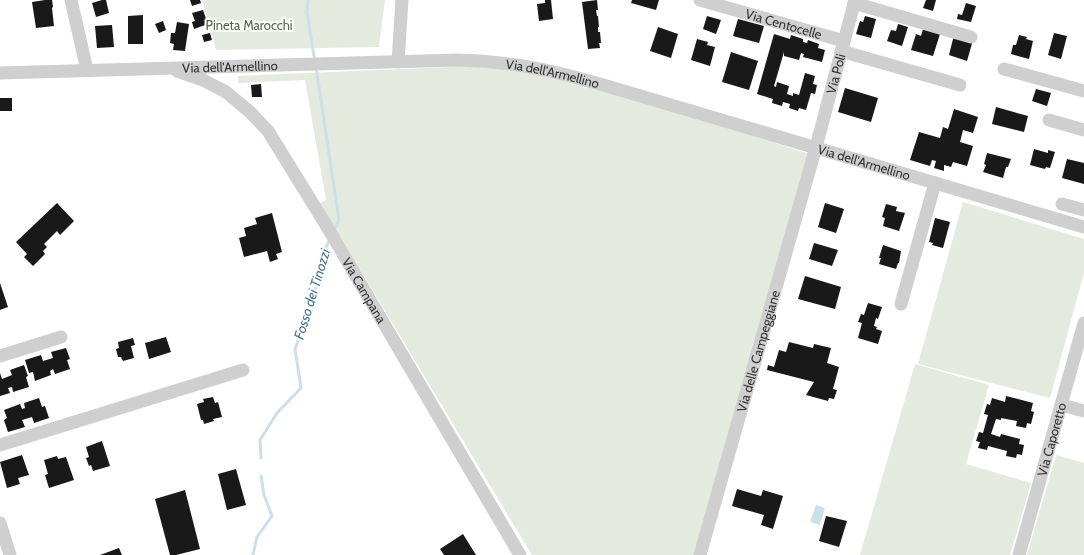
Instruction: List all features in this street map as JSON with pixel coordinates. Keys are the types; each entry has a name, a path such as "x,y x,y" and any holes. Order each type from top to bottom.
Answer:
{"street":[{"path":"71,0 87,70"},
{"path":"398,62 402,0"},
{"name":"Via Centocelle","path":"700,0 960,85"},
{"path":"855,1 971,37"},
{"name":"Via Poli","path":"816,147 855,1"},
{"name":"Via dell'Armellino","path":"0,73 326,63 487,61 539,68 580,78 1084,227"},
{"name":"Via Campana","path":"168,68 200,78 213,84 230,95 264,126 326,225 520,555"},
{"path":"1004,69 1084,91"},
{"path":"1049,120 1084,130"},
{"name":"Via delle Campeggiane","path":"700,555 816,147"},
{"path":"912,296 938,184"},
{"path":"901,304 938,184"},
{"path":"1062,204 1084,210"},
{"name":"Via Caporetto","path":"1019,555 1061,405 1079,358 1084,323"},
{"path":"0,356 61,337"},
{"path":"0,445 243,370"},
{"path":"1061,405 1084,411"},
{"path":"0,523 10,555"}],"green space":[{"name":"Pineta Marocchi","path":"202,0 385,0 379,47 216,50"},
{"path":"496,65 574,77 809,154 697,555 532,555 320,203 326,200 305,80 238,83 238,76"},
{"path":"963,202 1084,239 1084,273 1050,398 918,364"},
{"path":"915,364 989,385 966,464 1031,483 1010,555 860,555"},
{"path":"1056,455 1084,463 1084,555 1027,555"}],"water":[{"path":"816,505 825,508 820,525 810,522"}],"building":[{"path":"52,0 54,26 36,28 32,2"},
{"path":"106,0 109,13 96,17 92,3"},
{"path":"190,0 200,0 201,3 192,6"},
{"path":"545,0 551,0 553,19 539,21 537,4 545,3"},
{"path":"597,0 598,10 596,10 599,27 598,32 600,32 601,43 599,43 600,48 588,49 582,2"},
{"path":"632,0 659,0 656,10 631,3"},
{"path":"926,0 936,0 933,11 923,8"},
{"path":"966,3 976,6 971,22 957,19 958,14 962,15"},
{"path":"203,10 208,24 194,29 192,22 195,21 192,13"},
{"path":"143,15 143,44 128,44 128,16"},
{"path":"707,16 721,20 716,34 703,29"},
{"path":"865,16 876,19 871,38 856,34 860,21 863,22"},
{"path":"738,19 764,26 759,43 733,36"},
{"path":"163,21 166,30 159,33 155,24"},
{"path":"177,22 189,24 185,51 173,50 174,44 170,43 171,33 175,33"},
{"path":"898,24 908,27 902,46 887,41 891,30 896,31"},
{"path":"112,25 114,47 97,48 95,26"},
{"path":"658,27 678,34 671,58 650,51"},
{"path":"923,29 940,34 933,56 911,50 916,34 921,36"},
{"path":"210,33 212,40 204,42 202,35"},
{"path":"1054,33 1067,36 1061,59 1048,55"},
{"path":"774,34 790,39 791,35 803,39 803,42 807,43 808,40 819,44 818,48 825,50 822,62 803,57 804,54 801,53 799,60 784,56 784,52 774,86 776,87 777,82 789,86 787,94 793,96 793,93 799,95 805,73 815,76 813,84 817,85 815,94 811,93 806,110 799,108 798,111 789,108 790,104 783,102 782,106 772,103 773,99 757,94"},
{"path":"954,35 973,40 967,61 949,55"},
{"path":"1019,35 1027,37 1026,39 1033,41 1029,59 1011,54 1013,45 1016,45"},
{"path":"697,39 708,42 707,45 715,47 710,66 691,60"},
{"path":"731,52 758,61 749,90 722,82"},
{"path":"261,84 262,97 252,97 251,85"},
{"path":"845,88 878,98 871,122 838,112"},
{"path":"1036,89 1051,93 1047,106 1032,101"},
{"path":"0,98 12,98 12,111 0,111"},
{"path":"996,107 1028,116 1024,132 992,124"},
{"path":"954,109 978,117 973,133 963,130 960,142 973,146 967,166 953,162 951,167 944,165 944,171 934,168 936,161 932,160 930,166 910,160 919,132 940,138 943,127 948,129"},
{"path":"1034,149 1048,153 1048,150 1055,152 1050,168 1046,167 1045,169 1030,165"},
{"path":"987,153 1011,159 1008,167 1006,167 1003,178 983,172 986,165 984,164"},
{"path":"1067,159 1084,163 1084,184 1062,178"},
{"path":"57,203 74,221 60,235 57,231 44,244 47,247 43,251 45,254 33,266 24,257 27,254 16,242"},
{"path":"825,203 844,209 836,233 818,227"},
{"path":"886,204 897,207 896,211 905,213 899,231 883,226 885,218 882,217"},
{"path":"272,213 282,252 276,254 278,259 270,262 267,251 244,257 239,238 246,236 244,228 257,224 255,218"},
{"path":"935,218 950,222 943,248 932,245 933,243 929,242"},
{"path":"814,243 838,250 832,266 809,259"},
{"path":"883,245 901,251 899,263 896,269 879,264 881,258 879,258"},
{"path":"805,276 841,287 835,309 798,299"},
{"path":"0,283 8,307 0,310"},
{"path":"868,303 882,307 878,319 876,318 874,326 877,327 876,329 882,331 878,344 858,338 862,323 858,322 861,314 864,315"},
{"path":"166,337 171,352 149,359 145,343"},
{"path":"133,338 135,345 131,346 134,358 123,361 121,357 118,357 116,349 119,348 118,342"},
{"path":"789,342 813,348 814,344 831,348 827,363 839,367 833,389 837,390 834,399 829,398 828,401 806,395 814,382 767,370 768,365 774,367 779,350 786,352"},
{"path":"66,348 70,359 67,360 70,369 55,374 53,369 50,371 51,375 35,381 33,372 29,373 25,360 41,355 43,361 53,358 51,352"},
{"path":"24,365 28,376 26,377 29,387 13,392 12,387 8,388 10,393 0,396 0,373 2,379 12,375 10,370"},
{"path":"1006,396 1033,403 1031,411 1034,412 1031,424 1027,423 1026,428 1016,426 1017,421 1001,418 1001,420 996,419 991,434 1000,437 1001,434 1020,439 1019,444 1024,445 1022,455 1017,454 1016,458 1006,456 1007,451 988,446 987,450 978,448 980,442 976,441 979,432 983,433 988,415 984,414 987,404 990,405 992,398 1005,402"},
{"path":"213,397 215,403 218,402 222,417 213,419 214,421 204,424 203,420 201,420 197,404 204,402 203,399"},
{"path":"39,398 42,407 45,406 49,418 34,423 32,417 22,420 25,427 8,432 4,420 7,418 4,410 20,404 22,409 25,408 24,403"},
{"path":"102,441 110,466 93,471 86,458 89,457 86,447"},
{"path":"22,455 29,475 18,478 20,484 7,488 0,462"},
{"path":"57,456 58,459 66,457 74,480 49,488 45,475 48,474 44,460"},
{"path":"236,469 246,505 227,510 218,474"},
{"path":"737,489 761,496 763,490 783,496 773,529 761,525 764,515 732,506"},
{"path":"185,490 200,549 170,555 155,499"},
{"path":"826,516 847,521 839,547 819,541"},
{"path":"463,534 476,555 444,555 440,549"},
{"path":"119,548 122,555 100,555"}],"waterway":[{"name":"Fosso dei Tinozzi","path":"308,0 307,13 315,62"},
{"name":"Fosso dei Tinozzi","path":"316,67 339,220 334,231"},
{"name":"Fosso dei Tinozzi","path":"261,458 260,440 277,413 301,388 295,349 313,300 323,253 330,239"},
{"name":"Fosso dei Tinozzi","path":"253,555 257,537 272,516 264,495 261,476"}]}
